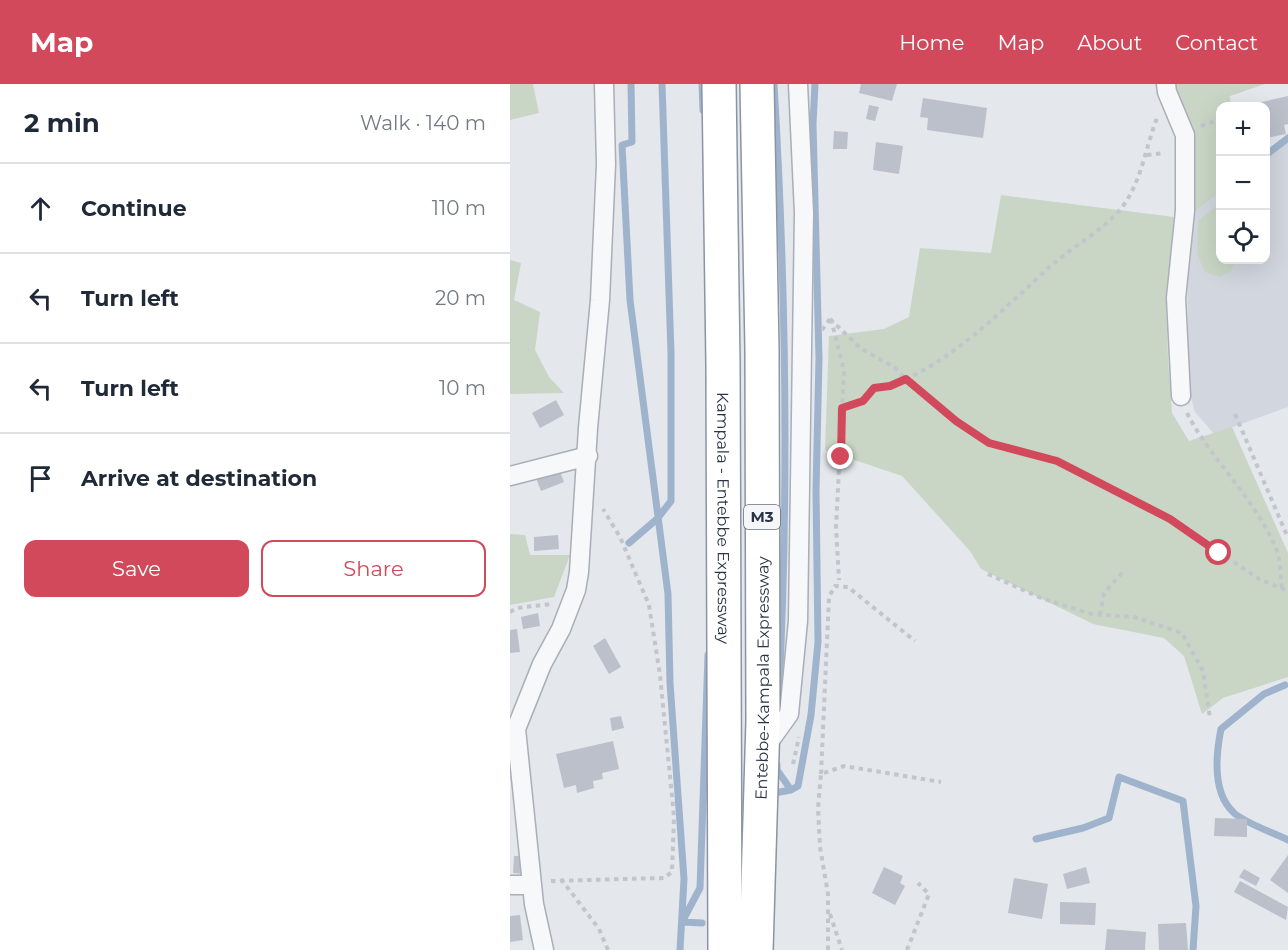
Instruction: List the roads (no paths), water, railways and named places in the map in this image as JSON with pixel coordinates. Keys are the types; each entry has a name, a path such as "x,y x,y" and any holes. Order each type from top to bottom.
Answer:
{"highway":[{"name":"Kampala - Entebbe Expressway","path":"719,84 723,364 725,950"},
{"name":"Entebbe-Kampala Expressway","path":"756,950 762,752 762,361 757,84"}],"street":[{"path":"544,950 532,885 516,729 542,664 572,601 579,572 602,255 606,164 604,84"},
{"path":"762,752 789,714 798,621 804,225 798,84"},
{"path":"1167,88 1185,135 1185,211 1176,298 1181,396"},
{"path":"510,476 588,456"},
{"path":"510,885 532,885"}],"waterway":[{"path":"631,84 632,142 622,145 630,300 668,594 670,683 684,879 680,950"},
{"path":"629,543 657,519 671,501 671,353 662,84"},
{"path":"702,84 703,110"},
{"path":"774,84 785,387 784,538 779,690"},
{"path":"774,793 791,790 798,786 811,715 818,642 816,491 819,358 813,124 815,84"},
{"path":"1270,152 1288,138"},
{"path":"702,923 682,922 700,888 708,655"},
{"path":"1285,685 1264,694 1221,729 1217,773 1222,795 1234,813 1288,840"},
{"path":"777,765 777,770 791,790"},
{"path":"1036,839 1083,828 1109,818 1119,777 1183,801 1196,906 1193,950"}]}
